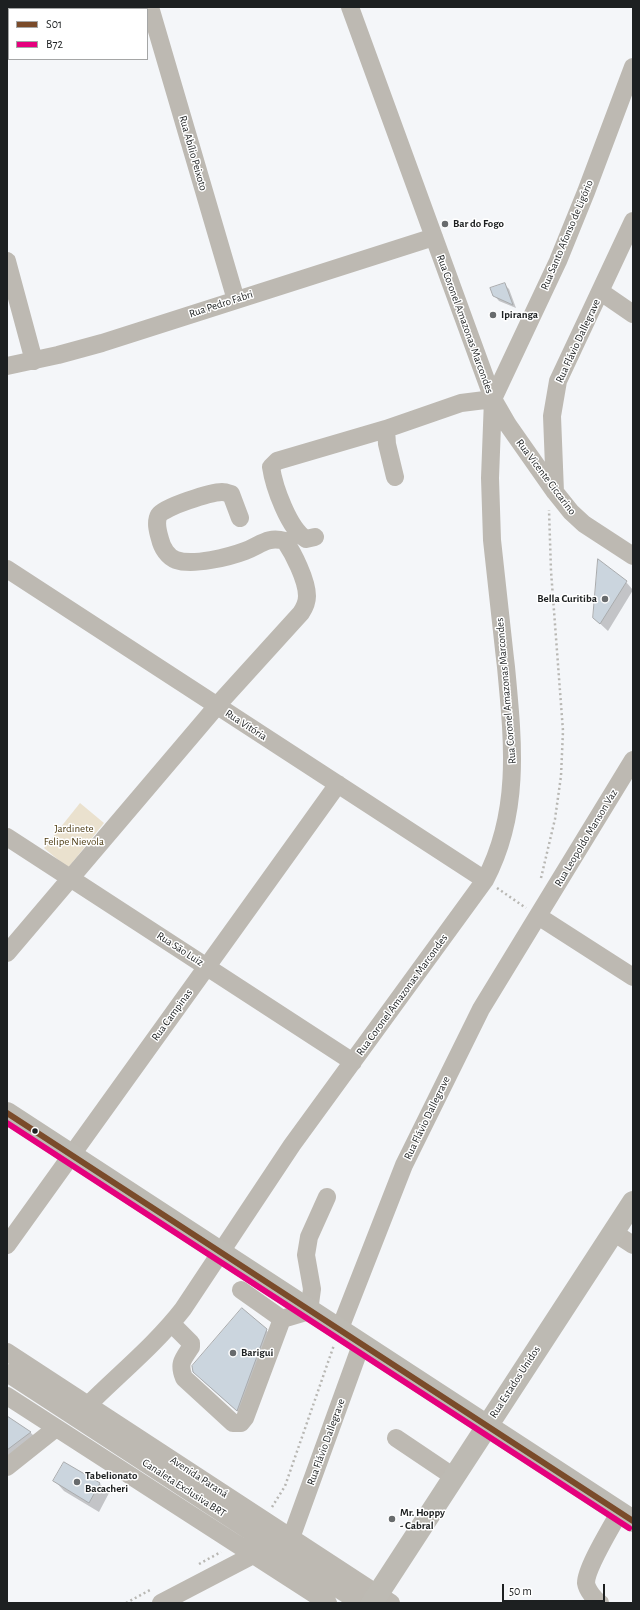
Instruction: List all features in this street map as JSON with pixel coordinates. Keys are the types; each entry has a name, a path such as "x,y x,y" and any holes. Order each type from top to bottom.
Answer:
{"main road":[{"path":"7,1113 220,1252 248,1287 361,1345 626,1517"},
{"name":"Rua Estados Unidos","path":"375,1601 454,1476 633,1202"}],"street":[{"name":"Rua Abílio Peixoto","path":"150,7 236,300"},
{"name":"Rua Coronel Amazonas Marcondes","path":"88,1405 172,1324 190,1299 292,1145 485,880 498,851 510,806 512,769 510,710 491,525 490,478 493,399 350,7"},
{"name":"Rua Santo Afonso de Ligório","path":"493,399 558,261 586,192 633,67"},
{"name":"Rua Flávio Dallegrave","path":"555,492 552,416 558,381 633,221"},
{"name":"Rua Pedro Fabri","path":"7,366 34,361 102,343 434,237"},
{"path":"7,261 34,361"},
{"path":"601,292 633,314"},
{"path":"315,537 306,539 299,535 291,524 272,476 271,467 277,461 386,430 461,403 493,399"},
{"name":"Rua Vicente Ciccarino","path":"493,399 508,425 555,492 571,512 584,524 633,556"},
{"path":"386,430 387,444 395,477"},
{"path":"7,953 217,706 301,613 306,605 307,595 293,553 285,541 275,538 246,551 207,560 187,562 176,560 168,555 161,543 158,528 159,516 165,509 193,499 221,492 231,494 240,518"},
{"name":"Rua Vitória","path":"7,569 485,880"},
{"name":"Rua Leopoldo Manson Vaz","path":"538,916 633,760"},
{"name":"Rua Campinas","path":"7,1245 338,784"},
{"name":"Rua São Luiz","path":"7,837 353,1062"},
{"path":"538,916 633,977"},
{"name":"Rua Flávio Dallegrave","path":"326,1327 404,1165 482,1009 538,916"},
{"path":"326,1327 312,1289 306,1255 309,1237 327,1197"},
{"path":"613,1232 633,1245"},
{"path":"248,1287 282,1319 326,1327"},
{"path":"172,1324 191,1343 191,1347 182,1362 180,1369 184,1378 233,1423 241,1423 245,1418 282,1319"},
{"name":"Rua Flávio Dallegrave","path":"291,1538 361,1345"},
{"name":"Avenida Paraná","path":"7,1352 291,1538 375,1601"},
{"name":"Canaleta Exclusiva BRT","path":"7,1373 375,1601"},
{"path":"7,1396 328,1603"},
{"path":"7,1467 56,1428"},
{"path":"396,1438 454,1476"},
{"path":"600,1603 595,1600 586,1585 588,1572 626,1517"},
{"path":"161,1603 253,1555"}],"path":[{"path":"541,881 546,851 555,819 561,776 563,731 551,572 549,509"},
{"path":"507,894 538,916"},
{"path":"270,1510 285,1486 326,1327"}],"green space":[{"name":"Jardinete Felipe Nievola","path":"80,803 104,823 68,868 44,848"}],"building":[{"path":"505,283 513,305 493,296 490,288"},
{"name":"Bella Curitiba","path":"598,559 627,581 600,624 593,618"},
{"name":"Barigui","path":"242,1308 267,1329 237,1411 193,1372 192,1366"},
{"path":"7,1416 31,1432 7,1450"},
{"name":"Tabelionato Bacacheri","path":"64,1462 100,1483 89,1503 53,1481"}],"transit line":[{"name":"S01","path":"7,1113 633,1521"},
{"name":"B72","path":"7,1123 629,1528"}],"place":[{"name":"Bar do Fogo","path":"445,224"},
{"name":"Ipiranga","path":"493,315"},
{"name":"Bella Curitiba","path":"605,599"},
{"name":"Barigui","path":"233,1353"},
{"name":"Tabelionato Bacacheri","path":"77,1482"},
{"name":"Mr. Hoppy - Cabral","path":"392,1519"}]}
